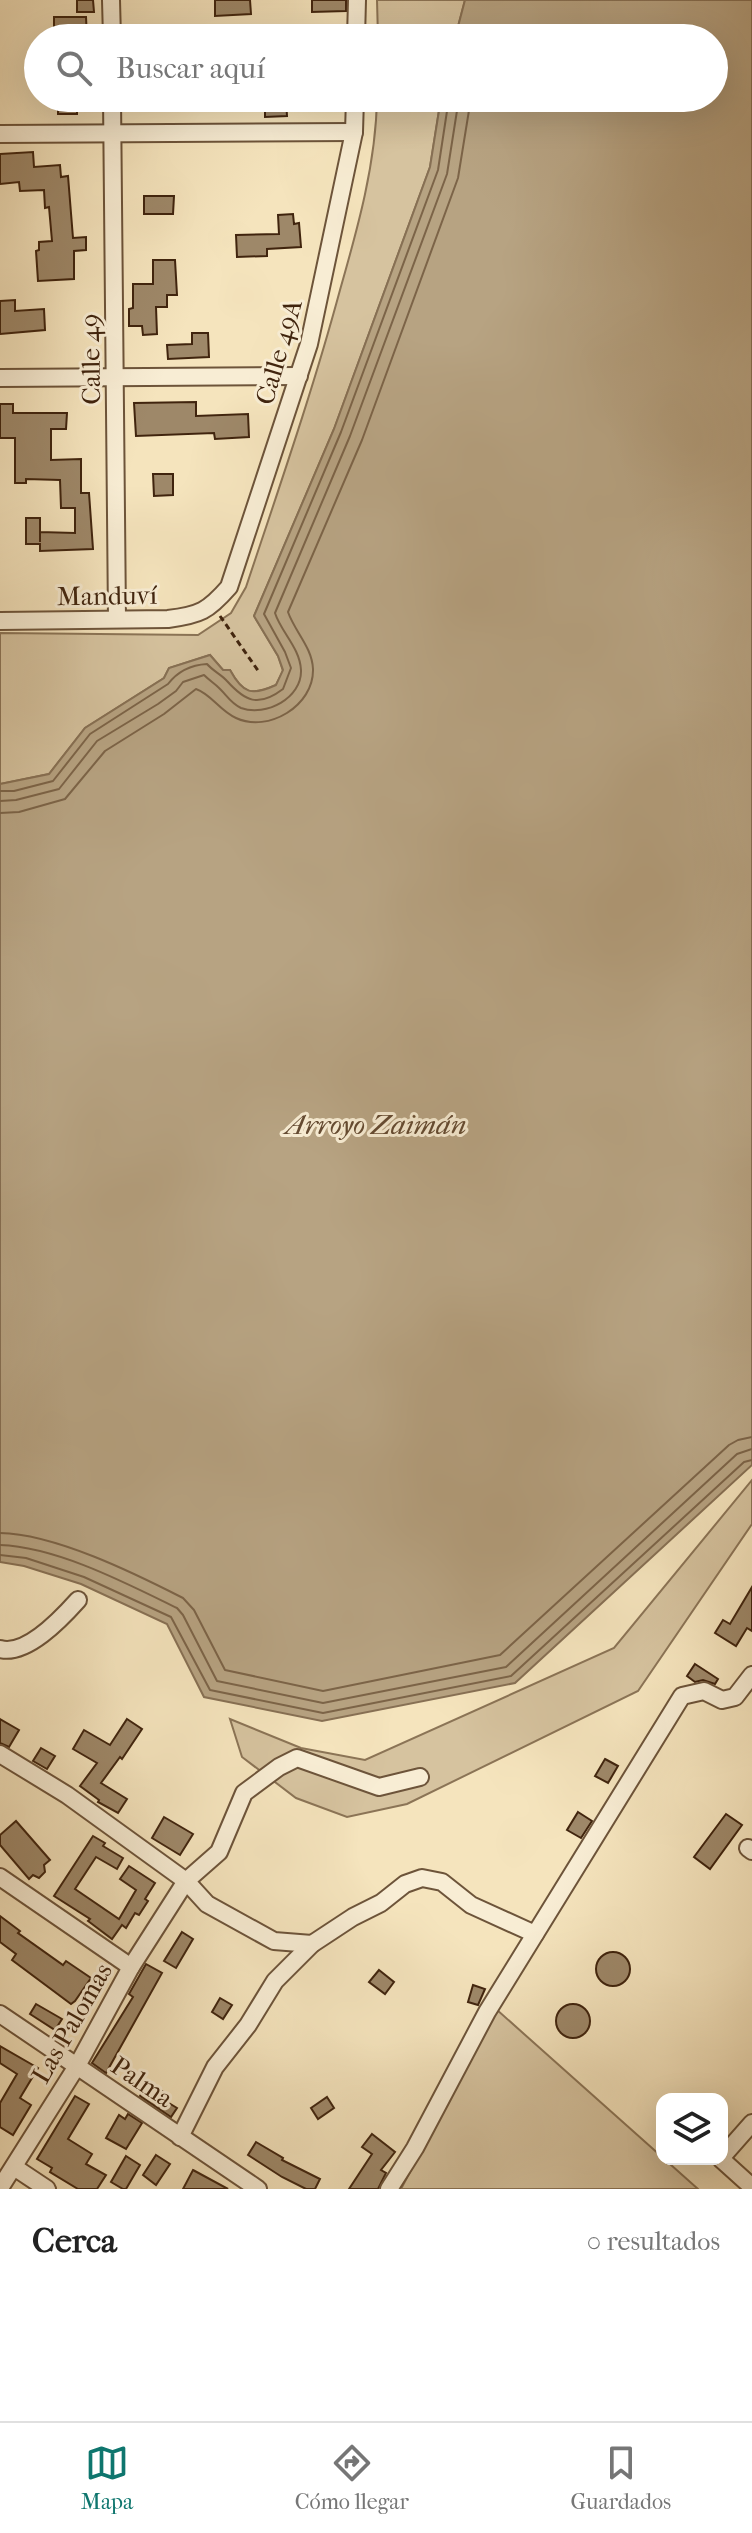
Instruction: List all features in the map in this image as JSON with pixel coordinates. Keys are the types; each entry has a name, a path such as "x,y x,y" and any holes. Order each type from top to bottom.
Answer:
{"street":[{"path":"111,0 112,24"},
{"path":"356,24 357,0"},
{"name":"Calle 49","path":"112,112 117,619"},
{"name":"Calle 49A","path":"211,614 229,587 309,344 354,132 355,112"},
{"path":"0,134 354,132"},
{"path":"0,378 299,376"},
{"name":"Manduví","path":"0,621 168,619 211,614"},
{"path":"0,1649 9,1652 38,1639 78,1600"},
{"path":"389,2189 415,2148 487,2012 682,1696 704,1691 722,1700 735,1697 752,1675"},
{"path":"0,1754 67,1795 186,1881 207,1904 274,1941 312,1944"},
{"name":"Las Palomas","path":"0,2188 77,2066 131,1967 186,1881 219,1852 244,1793 279,1767 297,1758 379,1787 420,1777"},
{"path":"0,1877 131,1967"},
{"path":"180,2137 215,2067 248,2025 275,1981 312,1944 381,1903 405,1884 422,1878 442,1882 471,1905 535,1934"},
{"name":"Palma","path":"0,2014 258,2189"},
{"path":"728,2151 752,2123"},
{"path":"728,2164 752,2187"},
{"path":"14,2167 47,2189"}],"path":[{"path":"211,614 220,616 259,672"}],"shaded area":[{"path":"377,0 465,0 459,24 378,24"},
{"path":"376,112 439,112 430,167 334,429 254,616 278,656 283,671 276,685 260,691 248,691 230,670 223,670 210,655 169,668 164,678 85,728 49,774 0,784 0,633 198,635 231,613 246,587 330,327 365,195"},
{"path":"752,1480 752,1524 638,1691 407,1804 347,1817 296,1798 242,1757 230,1719 301,1748 365,1760 614,1648"},
{"path":"496,2009 656,2152 656,2165 671,2165 698,2189 401,2189"}],"water":[{"name":"Arroyo Zaimán","path":"465,0 752,0 752,1465 515,1683 322,1721 204,1697 167,1624 81,1584 24,1566 0,1562 0,784 49,774 85,728 164,678 169,668 210,655 223,670 230,670 239,684 249,691 261,691 276,685 283,670 254,616 334,429 430,167 439,112 728,112 728,24 459,24"}],"building":[{"path":"77,0 93,0 94,12 77,12"},
{"path":"215,0 250,0 251,14 215,16"},
{"path":"312,0 346,0 346,11 312,12"},
{"path":"54,17 86,17 86,24 54,24"},
{"path":"265,112 287,112 287,116 265,117"},
{"path":"33,152 34,167 60,165 61,177 68,176 73,238 86,237 86,250 74,251 74,279 38,281 36,251 39,250 39,242 52,241 44,190 20,191 19,182 0,184 0,154"},
{"path":"144,196 174,196 173,214 144,214"},
{"path":"293,214 294,224 299,223 301,247 267,249 267,256 237,257 236,235 279,234 278,215"},
{"path":"153,260 175,260 177,295 167,295 167,307 156,307 157,334 143,335 142,326 129,326 129,309 133,308 133,284 153,284"},
{"path":"15,300 15,311 44,309 45,330 0,334 0,301"},
{"path":"192,333 208,333 209,357 168,359 167,345 192,344"},
{"path":"196,402 196,416 248,414 249,437 215,439 214,433 136,436 134,403"},
{"path":"0,404 13,404 13,413 67,413 66,429 51,429 51,460 81,459 81,493 89,493 93,549 40,551 40,544 26,544 26,518 40,518 40,532 75,533 75,508 61,508 60,480 26,479 26,483 15,483 15,438 0,438"},
{"path":"153,474 173,474 173,495 154,496"},
{"path":"752,1587 752,1631 747,1628 736,1646 715,1633 723,1620 730,1624"},
{"path":"695,1664 718,1679 715,1684 703,1680 695,1682 687,1676"},
{"path":"0,1719 19,1730 9,1747 0,1743"},
{"path":"127,1719 142,1729 101,1783 127,1799 118,1813 98,1802 80,1786 97,1763 73,1749 84,1730 110,1745"},
{"path":"41,1748 55,1756 47,1769 33,1761"},
{"path":"605,1759 618,1766 608,1783 595,1776"},
{"path":"578,1812 592,1821 581,1838 567,1830"},
{"path":"726,1814 742,1825 710,1869 694,1857"},
{"path":"164,1817 193,1834 180,1855 152,1838"},
{"path":"16,1821 50,1860 44,1865 45,1872 39,1878 33,1875 29,1879 0,1845 0,1835"},
{"path":"93,1836 123,1858 117,1869 96,1857 75,1889 119,1919 136,1890 120,1879 129,1866 155,1883 139,1915 135,1913 126,1928 122,1925 112,1939 88,1921 90,1919 54,1896"},
{"path":"0,1916 63,1965 66,1961 91,1978 75,2001 71,2004 12,1960 16,1954 0,1942"},
{"path":"182,1932 193,1939 176,1968 164,1961"},
{"path":"613,1952 625,1957 630,1969 625,1981 613,1986 601,1981 596,1969 601,1957"},
{"path":"146,1964 162,1973 106,2073 92,2063 133,1997 129,1994"},
{"path":"379,1970 394,1982 385,1994 369,1982"},
{"path":"473,1985 485,1989 478,2005 468,2002"},
{"path":"220,1998 232,2005 223,2019 212,2012"},
{"path":"36,2004 62,2019 55,2030 30,2014"},
{"path":"573,2004 585,2009 590,2021 585,2033 573,2038 561,2033 556,2021 561,2009"},
{"path":"0,2046 38,2068 20,2098 31,2105 13,2135 0,2127 0,2103 17,2074 0,2063"},
{"path":"148,2083 162,2091 159,2097 177,2108 171,2117 140,2096"},
{"path":"75,2096 89,2104 68,2139 92,2154 86,2164 106,2175 97,2189 78,2189 50,2172 52,2168 37,2159"},
{"path":"327,2097 334,2108 318,2119 311,2108"},
{"path":"128,2114 142,2123 126,2149 106,2138 119,2115 125,2119"},
{"path":"372,2134 395,2152 381,2170 386,2173 378,2189 349,2189 372,2154 362,2147"},
{"path":"256,2142 282,2160 320,2179 315,2189 306,2189 282,2177 248,2155"},
{"path":"156,2155 170,2164 156,2185 143,2175"},
{"path":"126,2156 140,2165 126,2189 123,2189 111,2182"},
{"path":"193,2170 228,2189 183,2189"}]}
